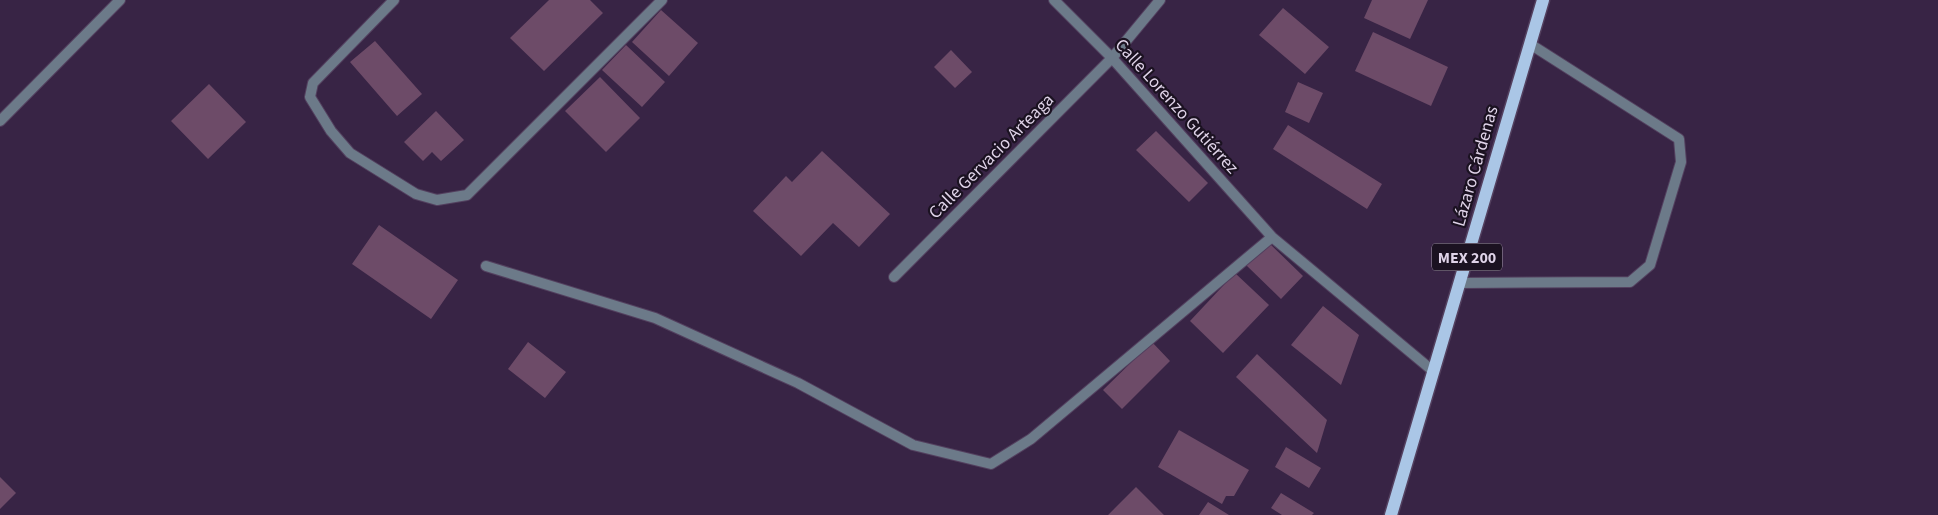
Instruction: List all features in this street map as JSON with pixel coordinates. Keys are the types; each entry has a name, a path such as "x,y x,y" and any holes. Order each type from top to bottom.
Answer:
{"main road":[{"name":"Lázaro Cárdenas","path":"1391,515 1543,0"}],"street":[{"path":"0,121 120,0"},
{"path":"394,0 313,83 310,97 331,131 350,152 416,194 437,200 467,195 662,0"},
{"name":"Calle Lorenzo Gutiérrez","path":"1054,0 1112,58 1272,237 1433,371"},
{"name":"Calle Gervacio Arteaga","path":"894,277 1112,58 1160,0"},
{"path":"1459,282 1630,282 1650,265 1681,162 1679,139 1530,44"},
{"path":"486,266 655,318 798,383 913,445 991,464 1031,439 1272,237"}],"building":[{"path":"549,0 590,0 603,13 544,71 510,38"},
{"path":"1372,0 1428,0 1410,39 1364,18"},
{"path":"1283,8 1329,47 1305,74 1259,35"},
{"path":"661,10 698,43 669,76 632,42"},
{"path":"1373,32 1448,67 1431,106 1355,71"},
{"path":"375,41 422,94 397,116 350,62"},
{"path":"626,45 665,82 642,107 602,70"},
{"path":"951,50 972,72 955,88 934,67"},
{"path":"600,77 640,118 606,152 565,111"},
{"path":"1298,82 1323,93 1309,123 1285,112"},
{"path":"209,84 246,122 208,159 171,121"},
{"path":"436,111 464,140 441,161 432,152 423,161 404,142"},
{"path":"1288,125 1382,184 1367,209 1273,149"},
{"path":"1156,131 1208,183 1189,202 1136,150"},
{"path":"822,151 890,214 859,247 833,223 801,256 753,211 786,176 792,182"},
{"path":"379,225 458,280 431,319 352,264"},
{"path":"1268,242 1303,276 1281,299 1246,265"},
{"path":"1235,273 1269,305 1223,353 1190,321"},
{"path":"1323,306 1359,335 1341,385 1291,345"},
{"path":"528,342 566,372 545,398 508,369"},
{"path":"1152,342 1170,361 1122,409 1103,390"},
{"path":"1257,354 1327,420 1317,453 1236,377"},
{"path":"1179,430 1249,470 1234,496 1226,496 1222,504 1158,467"},
{"path":"1286,447 1321,468 1309,488 1275,467"},
{"path":"0,477 16,493 0,509"},
{"path":"1136,487 1164,515 1108,515"},
{"path":"1281,493 1314,513 1312,515 1282,515 1271,508"},
{"path":"1208,502 1229,515 1199,515"}]}
